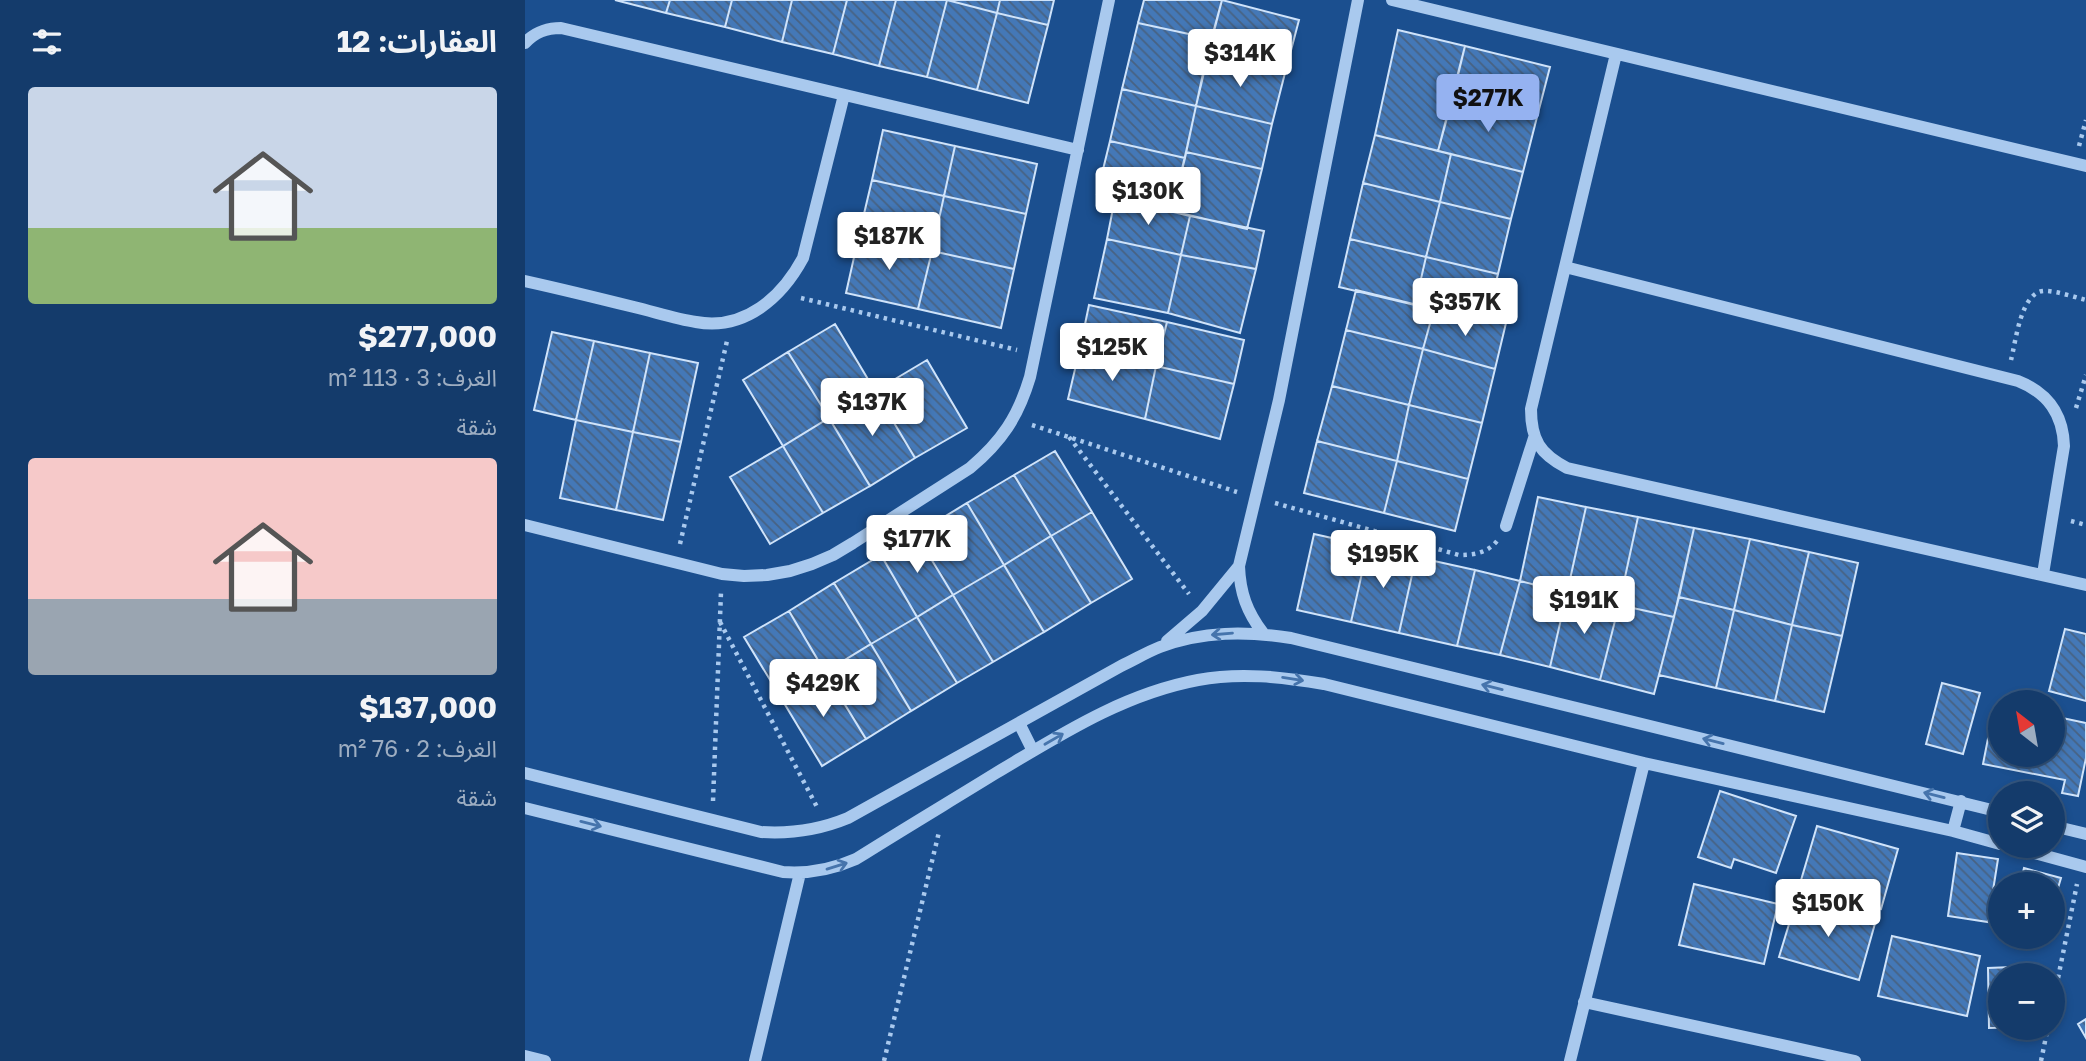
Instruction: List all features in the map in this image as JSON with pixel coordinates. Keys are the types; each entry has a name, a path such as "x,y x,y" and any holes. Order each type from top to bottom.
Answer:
{"street":[{"path":"525,525 722,574 744,576 790,571 833,555 970,468 1002,437 1024,399 1109,0"},
{"path":"1263,634 1252,619 1245,602 1239,566 1299,302 1358,0"},
{"path":"1392,0 2086,166"},
{"path":"525,26 541,30 561,28 1078,150"},
{"path":"525,43 541,30"},
{"path":"1616,54 1531,410 1534,438 1542,450 1553,461 1567,468 2086,585"},
{"path":"525,281 699,323 732,320 757,310 779,293 803,258 844,95"},
{"path":"1565,267 2031,386 2053,405 2064,432 2043,574"},
{"path":"1506,526 1534,438"},
{"path":"1159,648 1202,611 1239,566"},
{"path":"525,773 761,832 783,834 827,827 848,818 1121,666 1159,648 1184,640 1236,632 1291,638 1988,808"},
{"path":"525,808 766,868 800,873 838,867 856,859 1033,751 1119,704 1159,689 1199,680 1241,676 1283,677 1324,684 1644,762 1988,841"},
{"path":"1019,723 1033,751"},
{"path":"1570,1061 1644,762"},
{"path":"1953,831 1961,801"},
{"path":"2065,828 2086,834"},
{"path":"2052,858 2084,867"},
{"path":"755,1061 800,873"},
{"path":"1584,1002 1855,1061"},
{"path":"525,1056 545,1061"}],"path":[{"path":"2006,379 2025,304 2029,298 2035,293 2047,290 2086,300"},
{"path":"779,293 1035,355"},
{"path":"676,564 732,320"},
{"path":"1014,419 1256,498 1459,555 1471,555 1493,546 1506,526"},
{"path":"1068,436 1202,611"},
{"path":"712,820 722,574"},
{"path":"720,622 827,827"},
{"path":"884,1061 946,804"},
{"path":"2062,963 2084,867"},
{"path":"2041,1061 2045,1040"}],"building":[{"path":"615,0 670,0 666,13"},
{"path":"670,0 732,0 725,27 666,13"},
{"path":"732,0 792,0 782,42 725,27"},
{"path":"792,0 847,0 833,54 782,42"},
{"path":"847,0 896,0 879,66 833,54"},
{"path":"896,0 947,0 927,77 879,66"},
{"path":"947,0 997,13 977,90 927,77"},
{"path":"947,0 1000,0 997,13"},
{"path":"1000,0 1054,0 1048,25 997,13"},
{"path":"1144,0 1222,0 1212,39 1138,23"},
{"path":"1222,0 1299,20 1285,73 1207,55"},
{"path":"997,13 1048,25 1028,103 977,90"},
{"path":"1138,23 1212,39 1196,106 1122,89"},
{"path":"1398,30 1465,46 1438,151 1375,135"},
{"path":"1465,46 1550,67 1537,117 1453,96"},
{"path":"1207,55 1285,73 1272,124 1196,106"},
{"path":"1122,89 1196,106 1185,158 1110,141"},
{"path":"1453,96 1537,117 1523,172 1438,151"},
{"path":"1196,106 1272,124 1262,169 1186,152"},
{"path":"883,130 955,146 944,196 872,180"},
{"path":"1375,135 1451,154 1440,202 1363,183"},
{"path":"1110,141 1185,158 1172,211 1097,194"},
{"path":"955,146 1037,164 1026,214 944,196"},
{"path":"1186,152 1262,169 1247,229 1172,211"},
{"path":"1451,154 1523,172 1511,219 1440,202"},
{"path":"872,180 944,196 932,251 859,235"},
{"path":"1363,183 1440,202 1426,257 1350,239"},
{"path":"944,196 1026,214 1014,269 932,251"},
{"path":"1115,198 1190,216 1181,255 1107,239"},
{"path":"1440,202 1511,219 1498,274 1426,257"},
{"path":"1190,216 1264,231 1256,269 1181,255"},
{"path":"859,235 932,251 918,309 846,293"},
{"path":"1107,239 1181,255 1168,313 1094,298"},
{"path":"1350,239 1426,257 1415,305 1339,287"},
{"path":"932,251 1014,269 1001,328 918,309"},
{"path":"1181,255 1256,269 1240,333 1168,313"},
{"path":"1426,257 1498,274 1486,322 1415,305"},
{"path":"1356,290 1434,309 1423,349 1346,330"},
{"path":"1089,305 1167,322 1156,366 1080,348"},
{"path":"1434,309 1486,322 1506,323 1495,369 1423,349"},
{"path":"1167,322 1244,340 1234,384 1156,366"},
{"path":"835,324 875,391 829,418 788,352"},
{"path":"1346,330 1423,349 1409,405 1332,386"},
{"path":"552,332 594,341 576,420 534,410"},
{"path":"594,341 650,353 633,432 576,420"},
{"path":"1080,348 1156,366 1145,419 1068,399"},
{"path":"1423,349 1495,369 1482,423 1409,405"},
{"path":"788,352 829,418 783,446 743,380"},
{"path":"650,353 698,363 681,442 633,432"},
{"path":"927,360 967,428 915,458 875,391"},
{"path":"1156,366 1234,384 1220,439 1145,419"},
{"path":"1332,386 1409,405 1397,461 1317,441"},
{"path":"875,391 915,458 870,486 829,418"},
{"path":"1409,405 1482,423 1468,479 1397,461"},
{"path":"829,418 870,486 823,513 783,446"},
{"path":"576,420 633,432 616,510 560,498"},
{"path":"633,432 681,442 663,520 616,510"},
{"path":"1317,441 1397,461 1384,513 1304,493"},
{"path":"783,446 823,513 770,544 730,477"},
{"path":"1055,451 1092,512 1051,536 1014,475"},
{"path":"1397,461 1468,479 1455,531 1384,513"},
{"path":"1014,475 1051,536 1004,565 967,503"},
{"path":"1538,497 1586,507 1567,593 1520,581"},
{"path":"967,503 1004,565 953,595 916,534"},
{"path":"1586,507 1638,517 1619,605 1567,593"},
{"path":"1092,512 1132,579 1091,603 1051,536"},
{"path":"1638,517 1694,528 1674,617 1619,605"},
{"path":"1694,528 1750,539 1734,610 1679,597"},
{"path":"916,534 953,595 917,617 881,555"},
{"path":"1314,534 1368,546 1351,622 1297,610"},
{"path":"1051,536 1091,603 1044,632 1004,565"},
{"path":"1750,539 1809,552 1792,625 1734,610"},
{"path":"1368,546 1416,557 1399,633 1351,622"},
{"path":"1809,552 1858,563 1842,636 1792,625"},
{"path":"881,555 917,617 871,644 834,583"},
{"path":"1416,557 1475,570 1457,646 1399,633"},
{"path":"1004,565 1044,632 993,662 953,595"},
{"path":"1475,570 1520,581 1500,655 1457,646"},
{"path":"1520,581 1567,593 1550,667 1500,655"},
{"path":"834,583 871,644 825,672 789,611"},
{"path":"1567,593 1619,605 1600,680 1550,667"},
{"path":"953,595 993,662 957,683 917,617"},
{"path":"1679,597 1734,610 1716,688 1659,675"},
{"path":"1619,605 1674,617 1654,694 1600,680"},
{"path":"1734,610 1792,625 1775,701 1716,688"},
{"path":"789,611 825,672 781,698 744,637"},
{"path":"917,617 957,683 911,711 871,644"},
{"path":"1792,625 1842,636 1824,712 1775,701"},
{"path":"2065,629 2086,634 2086,701 2065,695 2065,690 2049,690"},
{"path":"871,644 911,711 866,739 825,672"},
{"path":"825,672 866,739 822,766 781,698"},
{"path":"1942,683 1980,693 1963,754 1926,744"},
{"path":"2065,719 2086,723 2086,758 2078,796 2065,794 2065,780 1998,767 2065,767"},
{"path":"1988,739 1988,765 1983,764"},
{"path":"1720,791 1796,816 1776,873 1734,859 1731,868 1698,857"},
{"path":"1817,826 1898,849 1881,909 1799,887"},
{"path":"1957,853 1998,859 1996,872 1988,872 1988,922 1948,916"},
{"path":"2024,868 2039,872 2023,872"},
{"path":"1694,884 1778,904 1764,964 1679,945"},
{"path":"1797,898 1876,920 1859,980 1779,957"},
{"path":"1892,936 1980,956 1967,1016 1878,996"},
{"path":"2086,1019 2086,1038 2078,1024"}]}
